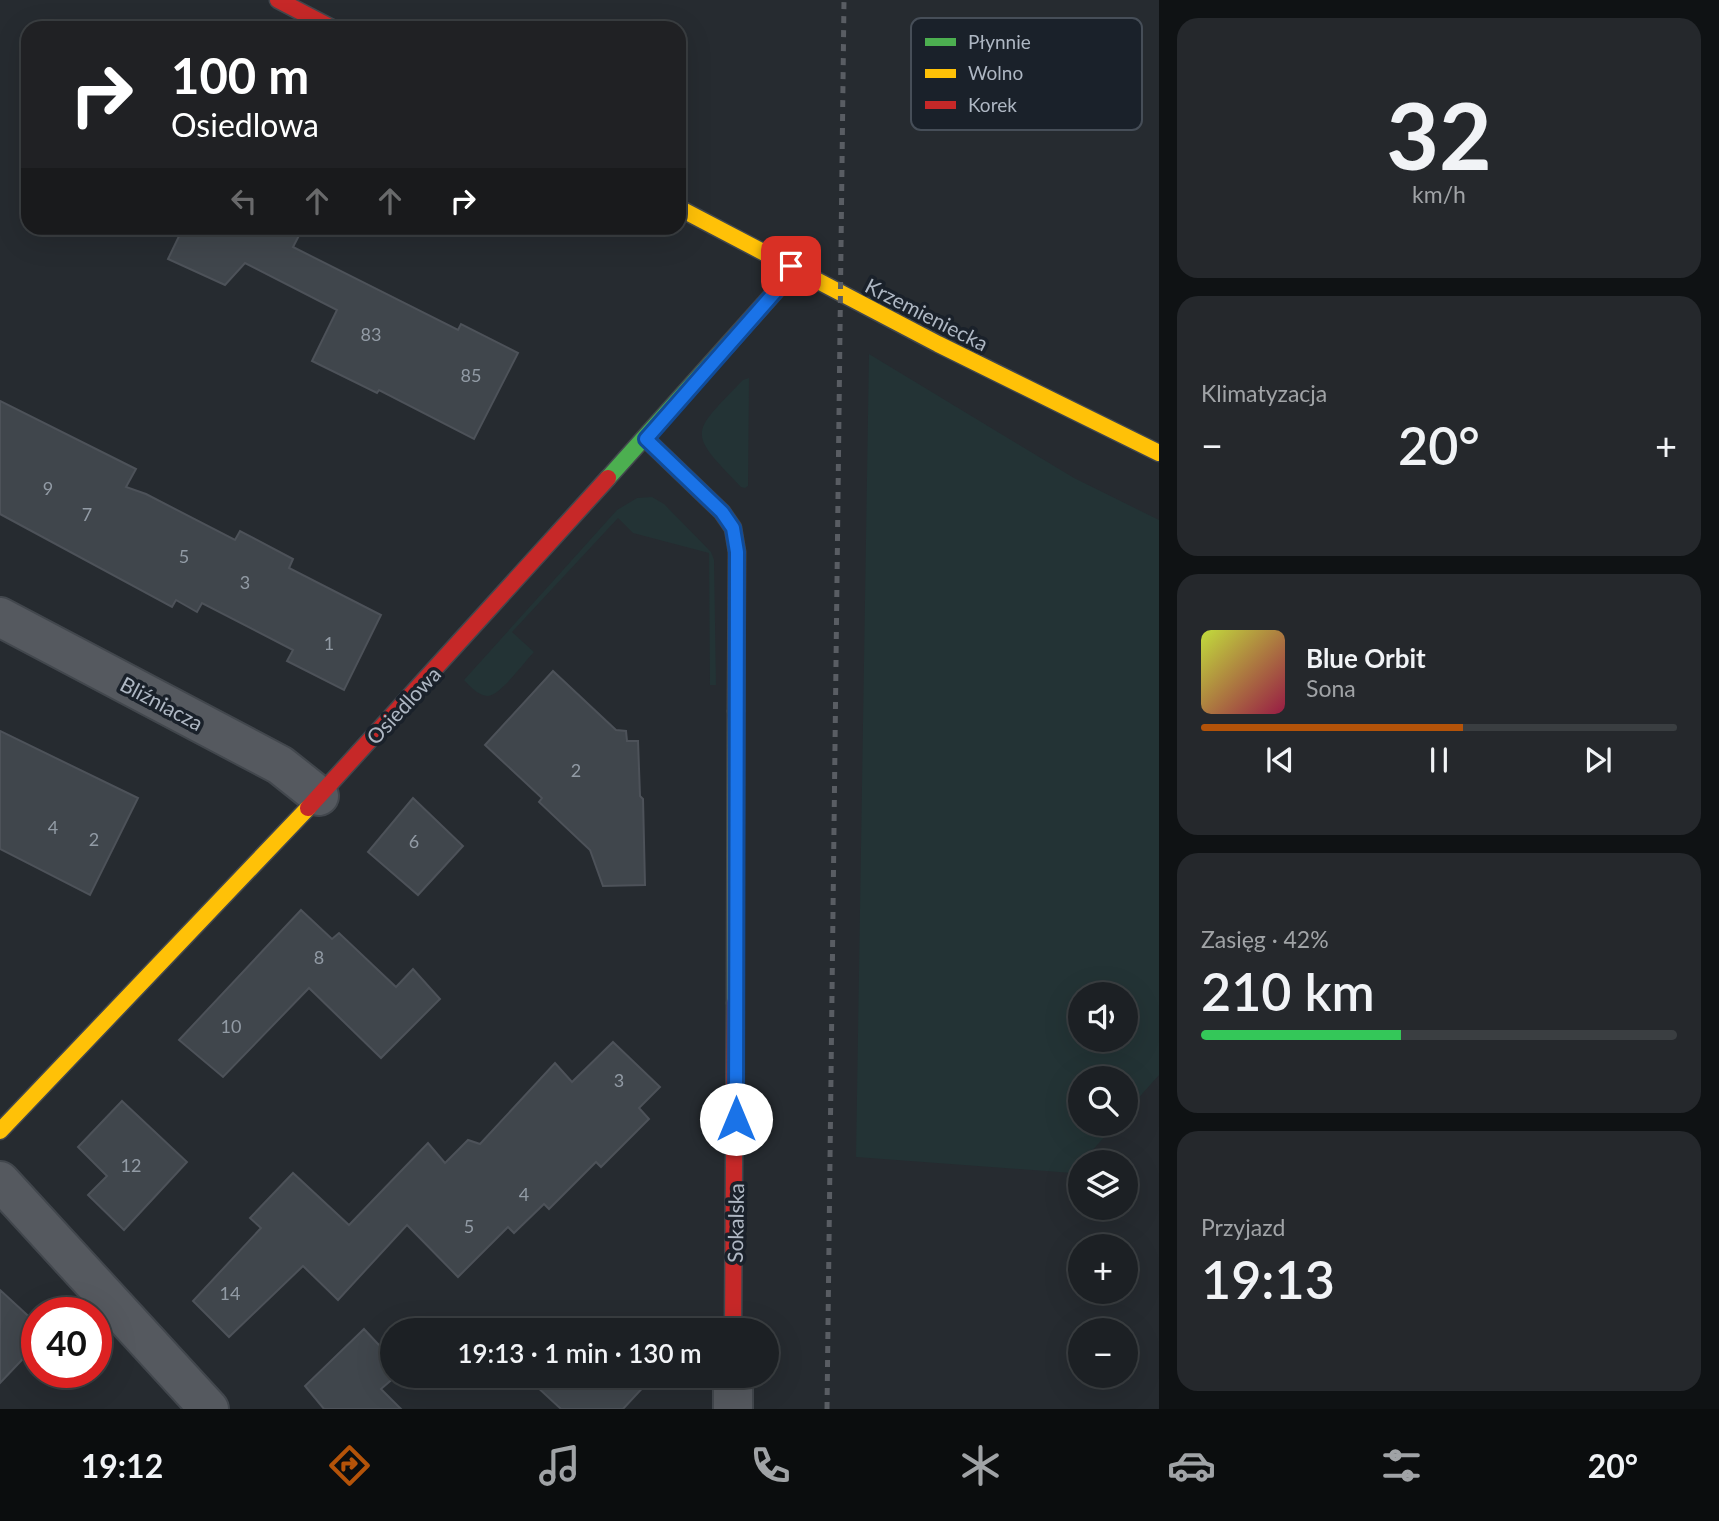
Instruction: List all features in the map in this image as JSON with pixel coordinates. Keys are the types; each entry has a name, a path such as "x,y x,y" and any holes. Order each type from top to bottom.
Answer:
{"street":[{"path":"278,0 318,21"},
{"name":"Krzemieniecka","path":"686,212 938,344 1159,453"},
{"name":"Osiedlowa","path":"0,1131 319,796 646,439 775,292 791,266"},
{"name":"Sokalska","path":"646,439 722,512 733,528 737,552 733,1318"},
{"name":"Bliźniacza","path":"0,617 280,765 319,796"},
{"path":"0,1181 209,1409"},
{"path":"733,1388 733,1409"}],"shaded area":[{"path":"869,354 1074,478 1159,520 1159,1075 1138,1098 1138,1066 1068,1066 1068,1136 1105,1136 1093,1150 1068,1150 1068,1173 856,1157"},
{"path":"749,378 748,486 745,488 741,487 711,454 704,443 702,433 713,412 743,380"},
{"path":"652,497 664,504 711,552 714,560 716,685 710,685 709,553 633,533 618,518 512,632 534,652 506,684 493,694 484,696 472,688 464,680 617,510 637,498"}],"building":[{"path":"180,235 299,235 293,247 458,330 461,324 518,353 474,439 379,390 377,393 312,361 337,310 245,263 225,285 168,259"},
{"path":"0,401 136,469 126,487 146,494 235,540 240,531 293,559 289,568 381,615 344,690 287,661 293,650 202,603 197,612 176,600 172,607 0,514"},
{"path":"553,671 616,730 626,731 627,741 638,741 640,796 643,799 645,885 603,886 590,850 539,802 542,798 485,745"},
{"path":"0,731 138,798 90,895 0,849"},
{"path":"413,798 463,846 418,895 368,852"},
{"path":"301,910 332,939 339,933 396,987 413,969 440,999 381,1058 309,988 223,1077 179,1040"},
{"path":"613,1042 660,1087 639,1108 649,1119 601,1167 596,1162 549,1209 544,1204 514,1233 508,1227 458,1277 407,1225 338,1300 303,1266 229,1337 193,1301 261,1228 250,1218 293,1173 349,1225 428,1143 445,1163 468,1140 480,1144 555,1063 572,1082"},
{"path":"122,1101 187,1162 124,1230 88,1195 107,1176 78,1147"},
{"path":"0,1290 21,1309 21,1361 0,1383"},
{"path":"364,1329 380,1346 380,1388 401,1409 324,1409 305,1386"},
{"path":"538,1388 643,1388 623,1409 561,1409"}],"railway":[{"path":"827,1409 844,0"}],"traffic: fast":[{"path":"608,478 775,292 791,266"}],"traffic: slow":[{"path":"686,212 938,344 1159,453"},
{"path":"735,1003 736,711"},
{"path":"0,1131 308,808"}],"traffic: jam":[{"path":"278,0 318,21"},
{"path":"646,439 722,512 733,528 737,552 736,711"},
{"path":"308,808 608,478"},
{"path":"733,1318 735,1003"}],"route":[{"path":"736,1119 737,552 733,528 722,512 646,439 775,292 791,266"}]}
